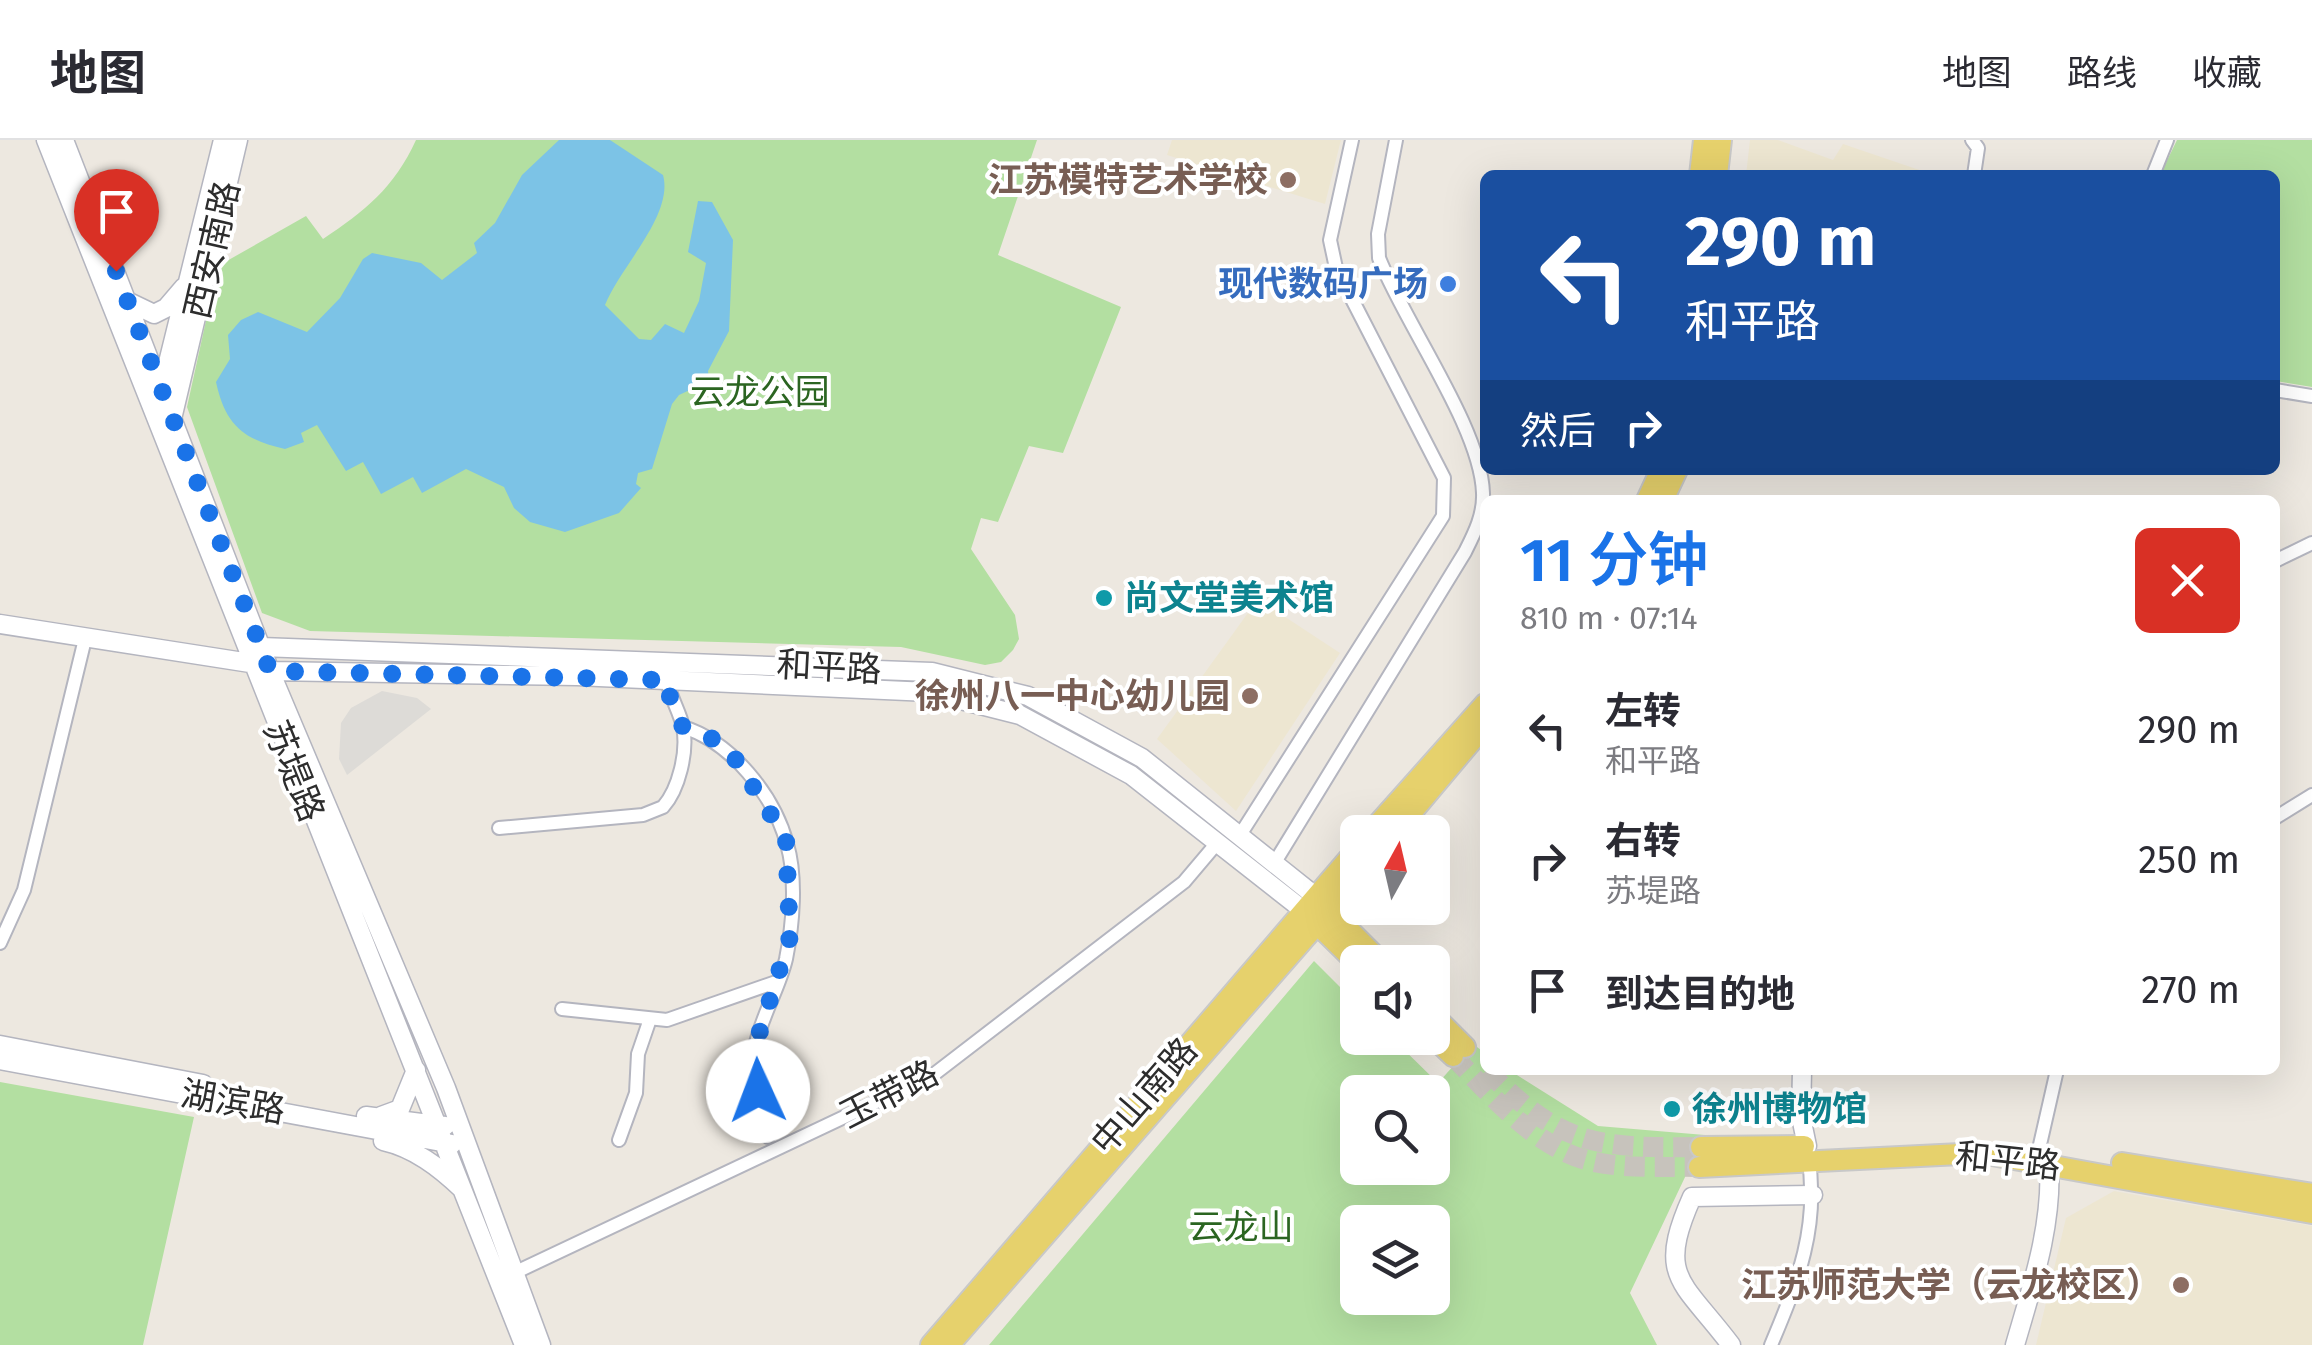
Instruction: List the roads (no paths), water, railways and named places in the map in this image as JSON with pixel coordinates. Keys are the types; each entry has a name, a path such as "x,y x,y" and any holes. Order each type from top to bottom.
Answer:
{"main road":[{"name":"苏堤路","path":"46,140 163,419 466,1193 511,1281"},
{"name":"苏堤路","path":"64,140 162,388 163,419"},
{"name":"西安南路","path":"162,388 222,140"},
{"name":"西安南路","path":"163,419 238,140"},
{"path":"1701,170 1704,140"},
{"path":"1718,170 1721,140"},
{"path":"129,302 154,314 166,308 188,283"},
{"name":"和平路","path":"0,624 85,639 256,655 932,672 1028,696 1142,758 1275,862 1343,945"},
{"name":"苏堤路","path":"256,655 270,671 463,1137 511,1281 524,1345"},
{"name":"和平路","path":"270,671 667,680 929,692 1020,715 1131,775 1217,843 1316,910 1360,945"},
{"path":"1386,815 1480,710"},
{"path":"1409,815 1480,731"},
{"name":"中山南路","path":"950,1345 1316,910 1340,875"},
{"name":"中山南路","path":"931,1345 1316,910 1340,891"},
{"path":"1450,1038 1460,1052 1450,1046"},
{"name":"湖滨路","path":"0,1044 443,1134"},
{"name":"湖滨路","path":"0,1060 317,1118 443,1134"},
{"path":"376,1118 400,1110 415,1080 416,1067"},
{"path":"1802,1075 1801,1117 1808,1152"},
{"path":"317,1118 352,1134 401,1146 441,1169 466,1193"},
{"path":"443,1134 463,1137"},
{"name":"和平路","path":"1700,1157 1808,1152 2044,1156 2312,1194"},
{"path":"2015,1345 2040,1256 2051,1191 2044,1156"},
{"name":"和平路","path":"2044,1156 2312,1213"},
{"path":"1730,1345 1674,1269 1675,1235 1692,1197 1813,1195"},
{"name":"苏堤路","path":"520,1312 540,1345"}],"street":[{"path":"1240,835 1443,516 1444,478 1336,268 1330,240 1352,140"},
{"path":"1396,140 1378,234 1380,258 1478,457 1480,470"},
{"path":"1972,140 1978,148 1975,170"},
{"path":"2155,170 2168,140"},
{"path":"2280,391 2312,396"},
{"path":"1275,862 1465,552 1480,515"},
{"path":"2280,559 2312,543"},
{"path":"0,943 24,890 85,639"},
{"path":"498,828 643,814 663,807 676,784 683,727 672,708 667,680"},
{"path":"683,727 718,741 732,754 786,838 790,937 754,1050 754,1072 766,1107 768,1137"},
{"path":"2280,815 2312,795"},
{"name":"玉带路","path":"511,1281 933,1075 1184,882 1217,843"},
{"path":"562,1009 650,1019 684,1016 729,995 779,981"},
{"path":"619,1140 636,1092 638,1054 650,1019"},
{"path":"2044,1156 2055,1075"},
{"path":"1771,1345 1804,1270 1813,1195 1808,1152"}],"water":[{"name":"云龙公园","path":"559,140 610,140 663,175 661,207 605,305 639,339 651,340 665,324 684,333 699,301 706,263 688,252 698,201 712,202 733,240 729,331 708,371 709,381 679,395 672,404 652,469 638,473 636,484 641,488 619,513 565,532 530,522 514,508 504,487 466,469 422,493 413,477 381,494 363,462 346,471 317,425 301,433 304,442 285,449 258,441 238,428 225,409 216,382 230,359 228,335 241,320 258,312 307,332 340,298 363,259 372,253 421,263 442,280 477,253 474,243 495,223 522,175"}],"tunnel":[{"path":"1453,1056 1520,1122 1567,1153 1614,1165 1699,1167"},
{"path":"1492,1075 1537,1115 1583,1138 1635,1146 1701,1147"}],"place":[{"name":"江苏模特艺术学校","path":"1288,180"},
{"name":"现代数码广场","path":"1448,284"},
{"name":"尚文堂美术馆","path":"1104,598"},
{"name":"徐州八一中心幼儿园","path":"1250,696"},
{"name":"徐州博物馆","path":"1672,1109"},
{"name":"江苏师范大学（云龙校区）","path":"2181,1285"}],"park label":[{"name":"云龙山","path":"1241,1227"}]}
